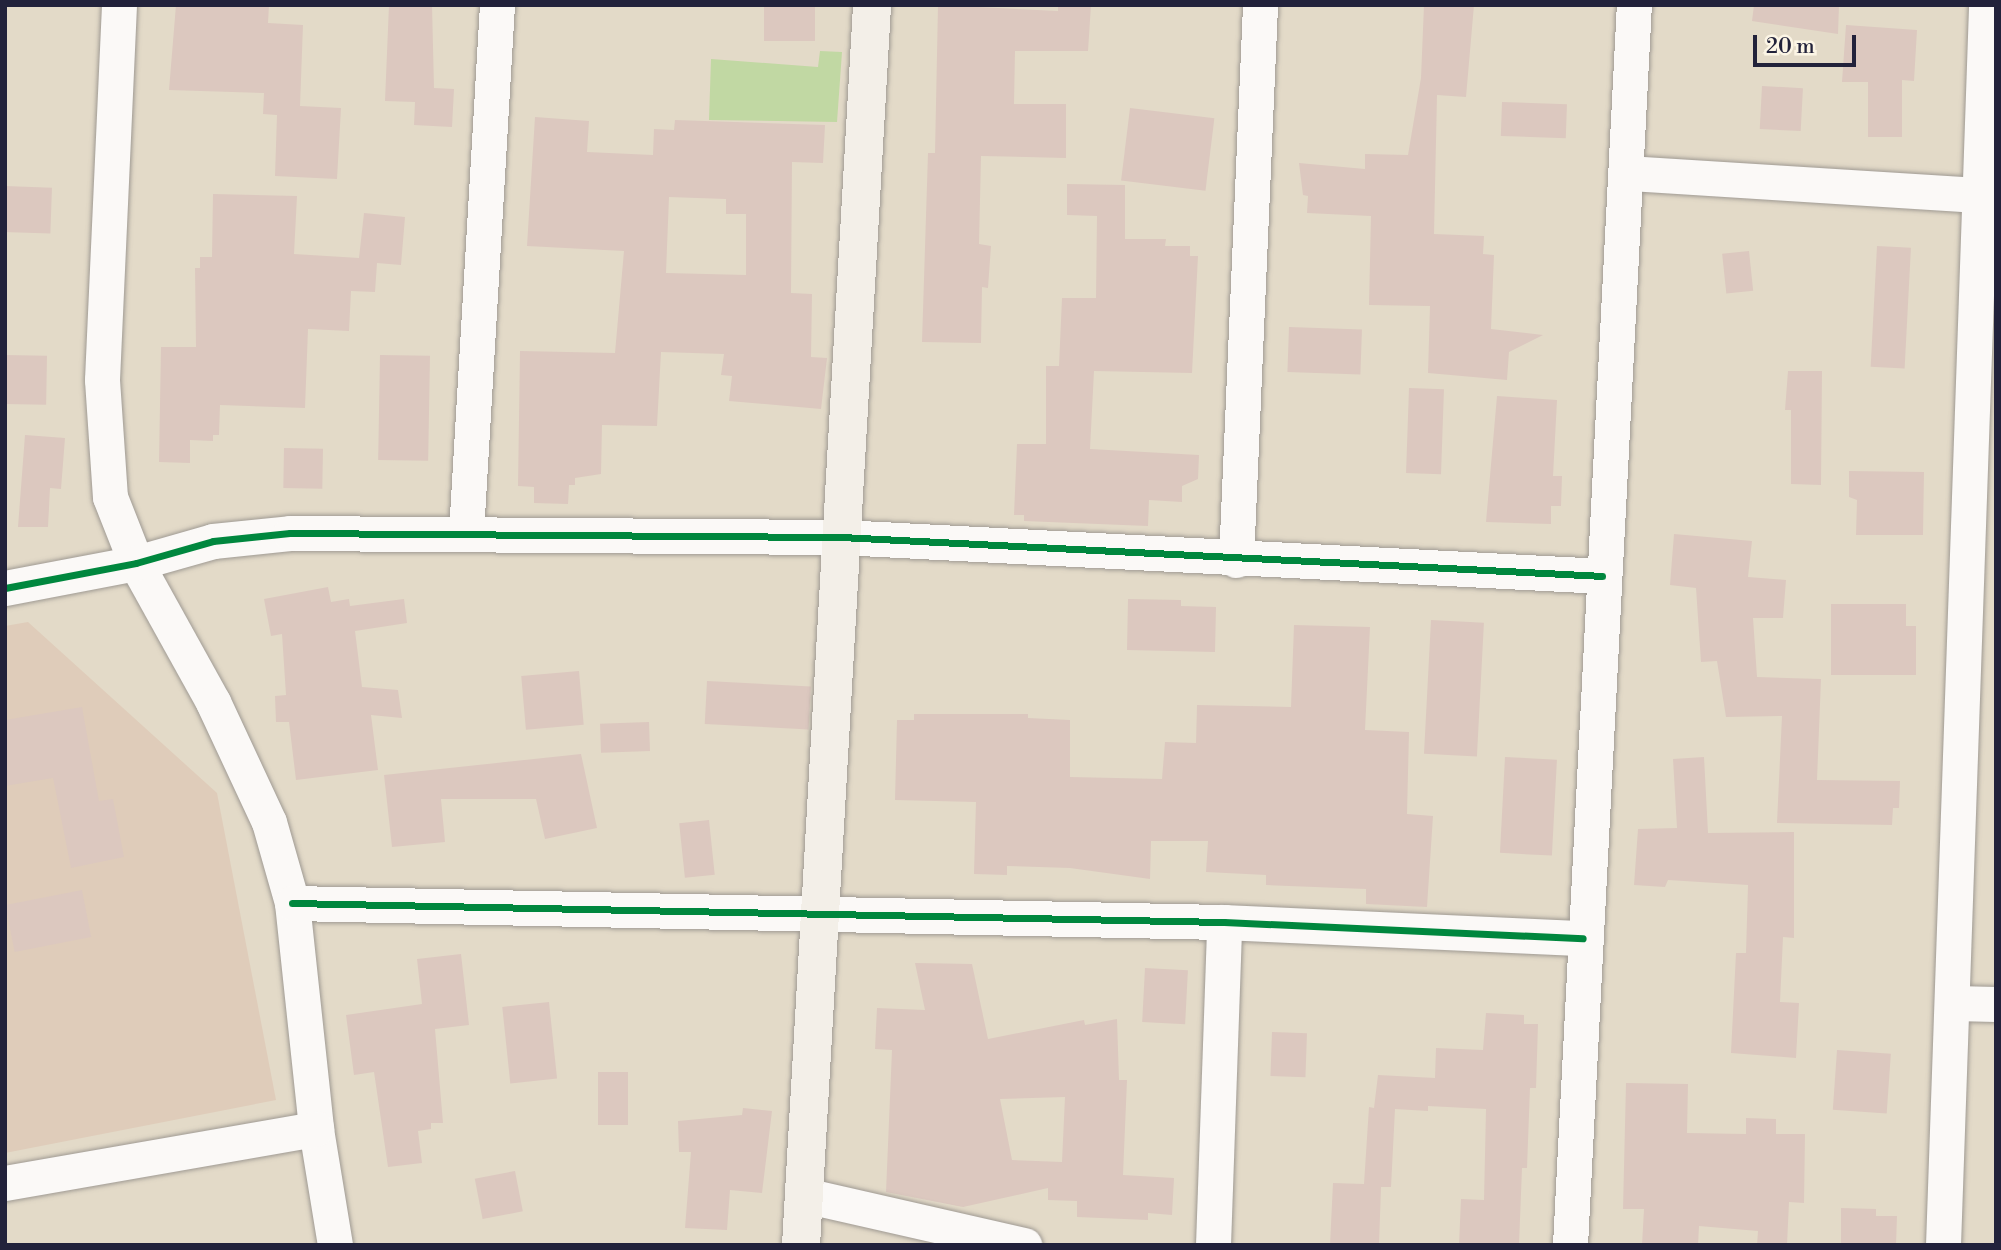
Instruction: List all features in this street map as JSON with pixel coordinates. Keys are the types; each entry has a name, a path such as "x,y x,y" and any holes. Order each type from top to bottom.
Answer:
{"street":[{"path":"119,5 102,380 110,497 136,563 236,750 269,822 292,902 316,1129 335,1245"},
{"path":"466,533 497,5"},
{"path":"801,1245 872,5"},
{"path":"1236,560 1260,5"},
{"path":"1570,1245 1583,938 1602,576 1628,173 1634,5"},
{"path":"1943,1245 1988,196 1986,5"},
{"path":"1628,173 1988,196"},
{"path":"5,588 136,563 214,541 289,533 841,537 1236,560 1602,576"},
{"path":"292,902 1224,922 1583,938"},
{"path":"1213,1245 1224,922"},
{"path":"1954,1003 1996,1004"},
{"path":"5,1183 316,1129"},
{"path":"804,1195 1024,1245"}],"shaded area":[{"path":"28,622 217,793 276,1100 5,1153 5,626"}],"green space":[{"path":"820,51 842,52 837,122 709,120 711,59 818,67"}],"building":[{"path":"176,5 269,5 268,23 303,25 300,106 341,108 337,179 275,176 277,115 263,114 264,93 169,90"},
{"path":"389,5 432,5 434,88 454,89 452,127 414,125 415,102 385,101"},
{"path":"764,5 815,5 815,41 764,41"},
{"path":"938,5 1058,11 1058,5 1091,5 1088,51 1015,51 1014,104 1066,104 1066,158 981,156 979,244 991,246 988,288 982,287 981,343 922,342 928,153 935,153"},
{"path":"1424,5 1474,5 1466,97 1437,95 1434,234 1484,236 1483,254 1494,255 1491,329 1543,335 1509,352 1507,380 1428,373 1430,306 1369,305 1371,216 1307,213 1308,196 1303,195 1299,163 1365,169 1365,154 1408,155 1421,78"},
{"path":"1754,5 1839,5 1838,34 1752,21"},
{"path":"1846,25 1917,30 1914,81 1902,80 1902,137 1868,137 1868,82 1842,82"},
{"path":"1762,86 1803,88 1801,131 1760,129"},
{"path":"1502,102 1567,104 1566,138 1501,136"},
{"path":"1130,108 1214,118 1205,191 1121,180"},
{"path":"535,117 589,121 587,152 653,155 654,129 674,130 675,120 825,125 823,163 792,162 791,293 812,294 811,357 827,358 821,409 729,401 732,376 721,375 724,354 661,352 657,426 602,425 601,474 575,478 575,485 569,485 568,504 534,503 534,487 518,486 520,351 615,353 624,251 527,246","holes":["669,197 726,199 726,214 746,214 746,275 666,273"]},
{"path":"1067,184 1125,185 1125,239 1166,239 1165,246 1190,246 1190,256 1198,256 1192,373 1094,371 1090,449 1199,455 1198,479 1182,486 1182,502 1149,500 1148,526 1024,521 1024,515 1014,515 1017,444 1046,444 1046,366 1059,366 1062,298 1096,298 1097,216 1067,215"},
{"path":"5,186 52,188 50,234 5,232"},
{"path":"213,194 297,196 294,254 359,258 364,213 405,217 401,265 377,263 375,292 351,291 349,331 308,329 305,408 220,405 219,435 213,435 213,441 190,440 190,463 159,462 161,347 196,347 195,268 200,268 200,257 212,257"},
{"path":"1877,246 1911,248 1905,369 1871,367"},
{"path":"1749,251 1753,291 1726,294 1722,254"},
{"path":"1289,327 1362,330 1360,375 1287,372"},
{"path":"5,355 47,356 46,405 5,404"},
{"path":"380,355 430,356 428,461 378,460"},
{"path":"1788,371 1822,371 1821,485 1791,484 1791,410 1785,410"},
{"path":"1409,388 1444,389 1441,474 1406,473"},
{"path":"1497,396 1557,400 1553,476 1562,476 1561,506 1551,506 1551,524 1486,522"},
{"path":"25,435 65,438 61,489 50,488 48,527 18,527"},
{"path":"284,448 323,449 322,489 283,488"},
{"path":"1849,471 1924,472 1923,535 1856,535 1857,500 1849,497"},
{"path":"1674,534 1752,541 1748,577 1786,580 1783,618 1753,618 1757,677 1821,679 1817,780 1900,781 1899,808 1893,808 1892,825 1777,823 1782,716 1726,717 1717,661 1701,662 1696,588 1670,585"},
{"path":"328,587 331,602 349,599 350,606 404,599 407,623 355,631 362,687 398,690 402,718 371,715 378,770 296,780 289,722 276,722 275,696 286,695 282,634 271,636 264,599"},
{"path":"1128,599 1181,600 1181,606 1216,607 1215,652 1127,650"},
{"path":"1831,604 1906,604 1906,626 1916,626 1916,675 1831,675"},
{"path":"1431,620 1484,623 1477,757 1424,754"},
{"path":"1294,625 1370,627 1365,730 1409,732 1407,814 1433,816 1427,907 1366,904 1366,889 1266,885 1266,875 1206,872 1208,841 1151,841 1150,879 1070,868 1007,866 1007,875 974,874 976,802 895,800 897,720 914,720 914,714 1028,714 1028,718 1070,720 1070,777 1162,779 1165,742 1196,743 1197,705 1291,707"},
{"path":"579,671 584,725 526,730 521,676"},
{"path":"707,681 811,686 809,729 705,724"},
{"path":"82,707 99,801 113,799 124,857 71,868 53,778 5,786 5,720"},
{"path":"649,722 650,751 601,753 600,724"},
{"path":"581,754 597,828 545,839 536,799 441,799 445,842 392,847 384,775"},
{"path":"1505,757 1557,760 1552,856 1500,853"},
{"path":"1704,757 1708,833 1794,832 1794,938 1783,937 1780,1002 1799,1003 1796,1058 1731,1053 1736,953 1746,953 1748,885 1668,880 1665,887 1634,885 1638,829 1677,828 1673,759"},
{"path":"709,820 715,875 685,878 679,823"},
{"path":"82,890 91,937 15,952 5,905"},
{"path":"461,954 469,1025 435,1029 443,1123 431,1123 431,1129 418,1131 422,1163 388,1167 374,1072 354,1075 346,1015 422,1004 417,959"},
{"path":"915,963 972,964 988,1039 1084,1020 1085,1025 1117,1019 1119,1080 1127,1080 1123,1175 1174,1178 1172,1215 1148,1213 1148,1220 1077,1217 1077,1201 1048,1200 1048,1188 963,1207 886,1192 892,1050 875,1049 877,1008 925,1010","holes":["1065,1097 1062,1162 1012,1160 1000,1099"]},
{"path":"1145,968 1188,970 1185,1024 1142,1022"},
{"path":"549,1002 557,1079 510,1083 502,1007"},
{"path":"1486,1013 1524,1015 1524,1024 1538,1024 1536,1088 1530,1088 1527,1168 1522,1168 1519,1245 1459,1245 1461,1199 1484,1200 1486,1109 1428,1106 1428,1111 1395,1109 1391,1187 1381,1187 1379,1245 1330,1245 1333,1183 1364,1184 1369,1107 1374,1108 1378,1075 1435,1078 1436,1048 1483,1050"},
{"path":"1272,1032 1307,1033 1305,1077 1270,1076"},
{"path":"1837,1050 1891,1054 1887,1114 1833,1110"},
{"path":"598,1072 628,1072 628,1125 598,1125"},
{"path":"1626,1083 1688,1084 1687,1133 1746,1134 1746,1118 1776,1119 1776,1134 1805,1134 1804,1203 1789,1202 1787,1245 1757,1245 1758,1231 1699,1226 1698,1245 1642,1245 1644,1209 1623,1209"},
{"path":"743,1108 772,1111 762,1193 730,1190 727,1230 685,1228 691,1152 679,1152 678,1121 742,1115"},
{"path":"515,1171 523,1211 483,1219 475,1179"},
{"path":"1841,1208 1876,1209 1876,1216 1897,1216 1896,1245 1841,1245"}],"cycle path":[{"path":"5,588 136,563 213,541 290,533 841,537 1602,576"},
{"path":"292,903 1224,922 1583,938"}]}
